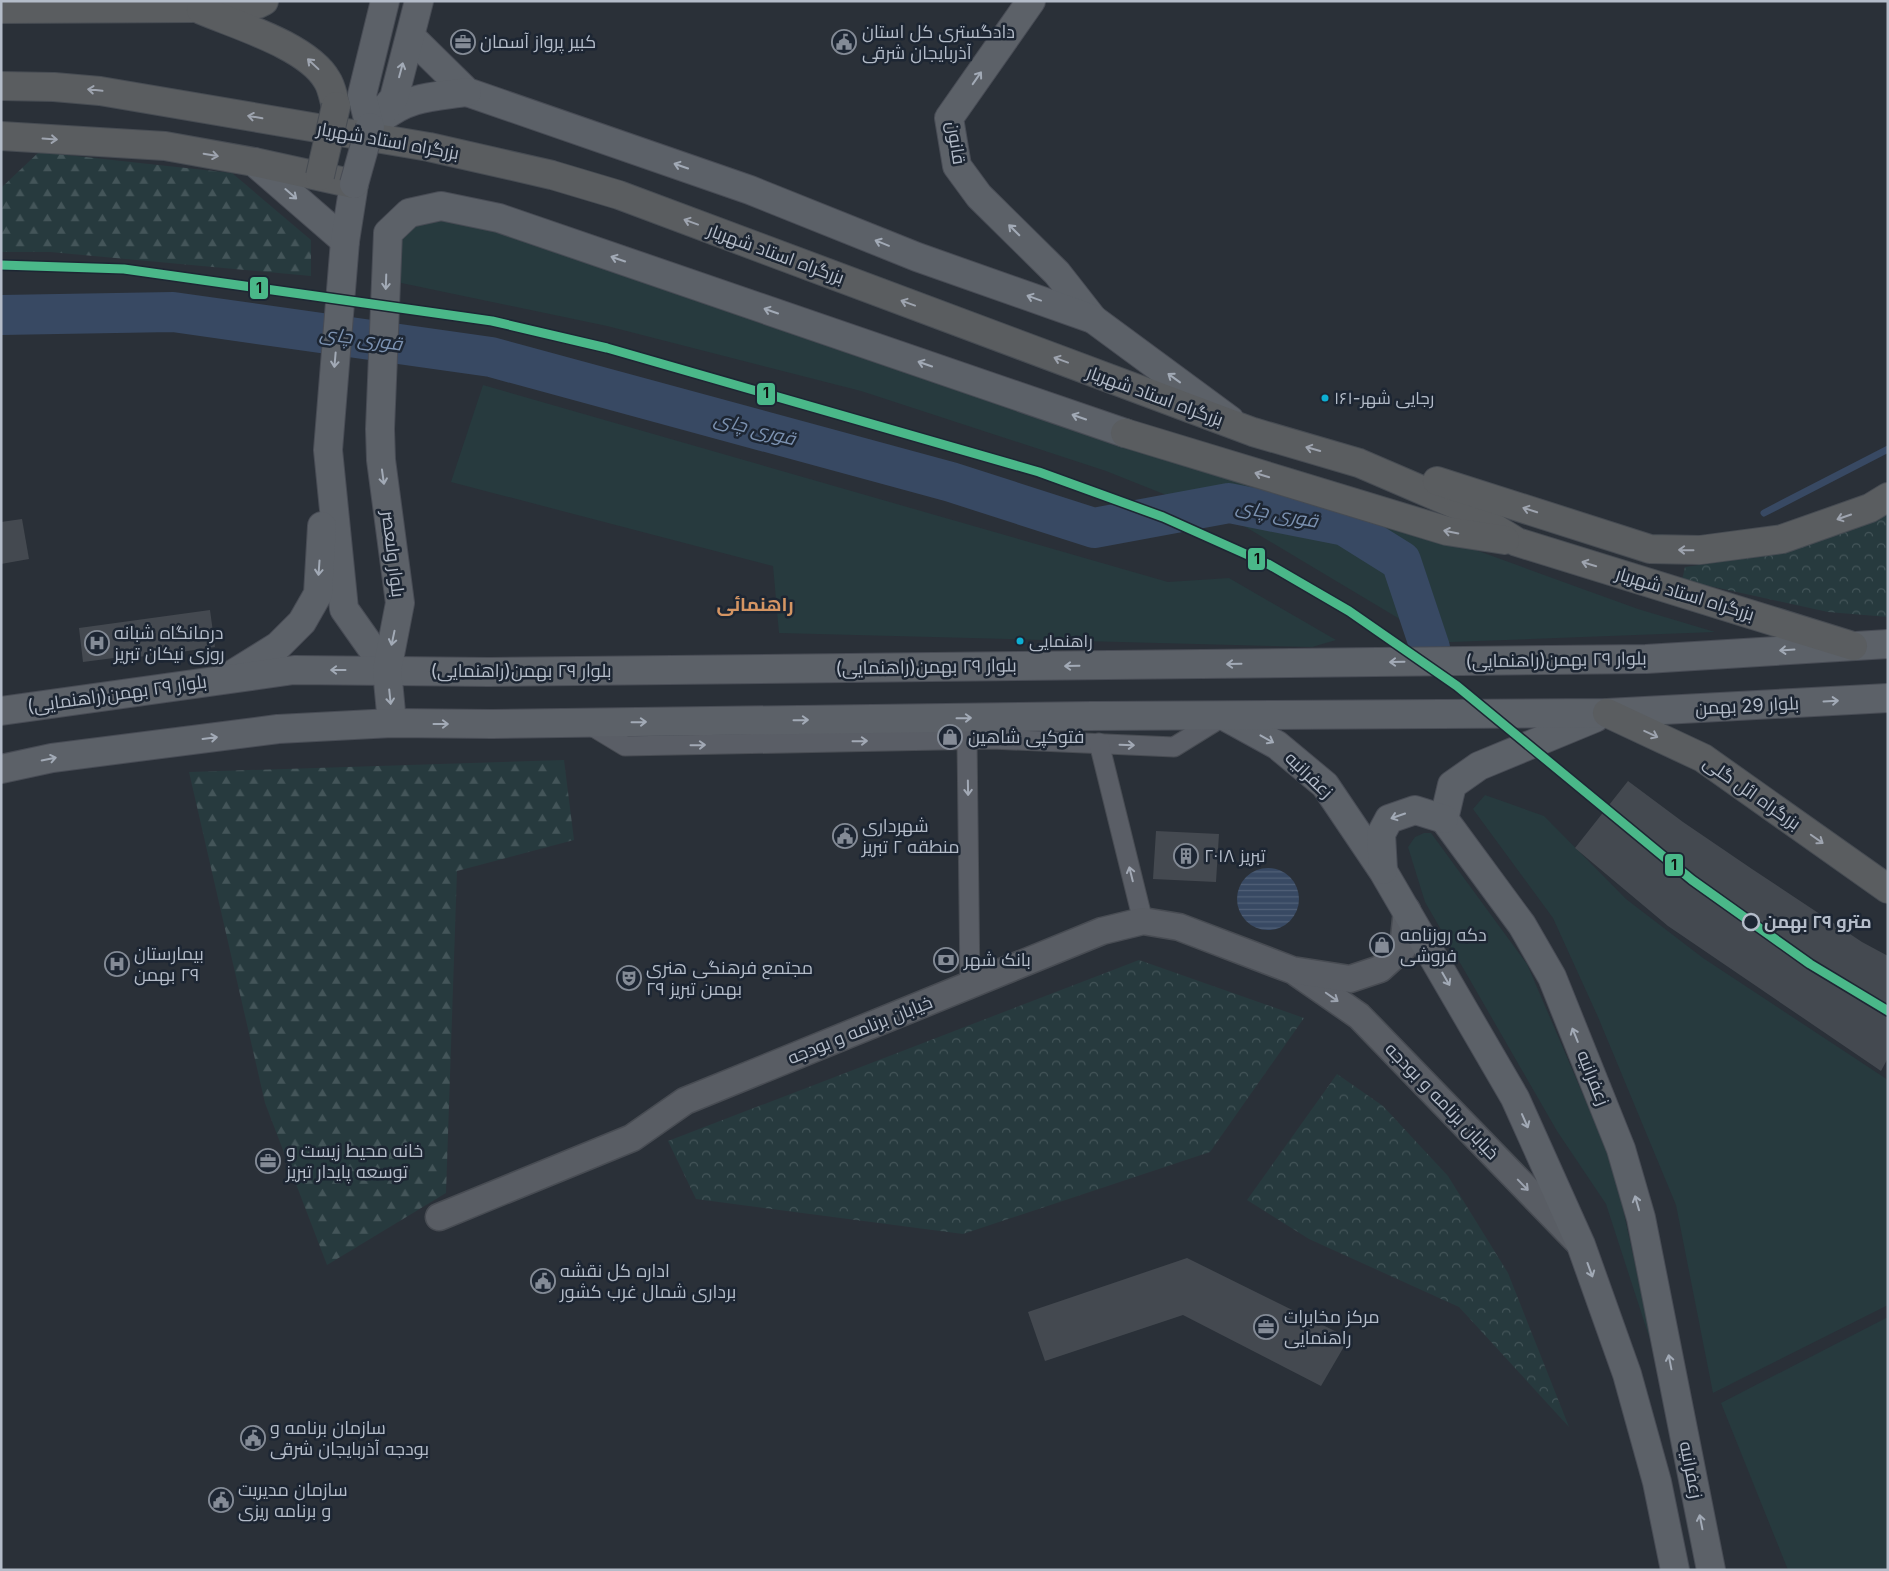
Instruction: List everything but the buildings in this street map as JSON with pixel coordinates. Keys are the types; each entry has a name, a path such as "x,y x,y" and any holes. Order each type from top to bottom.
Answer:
{"highway":[{"path":"1,9 145,5 196,8 258,4 264,1"},
{"path":"196,8 283,44 305,57 328,80 336,106 320,176"},
{"name":"بزرگراه استاد شهریار","path":"1,86 54,87 100,91 429,146 552,175 628,199 1242,428 1360,463 1459,506 1517,542"},
{"path":"1,136 166,146 254,162 354,184"},
{"name":"بزرگراه استاد شهریار","path":"1125,433 1447,531 1517,542 1853,646"},
{"path":"1360,463 1415,473 1650,549 1700,550 1782,539 1870,508 1888,497"},
{"name":"بزرگراه ائل گلی","path":"1607,713 1703,758 1888,889"}],"main road":[{"path":"370,127 362,94 385,1"},
{"path":"227,678 278,646 290,636 302,622 318,594 330,417 345,242 354,184 370,127 394,98 419,1"},
{"name":"قانون","path":"1031,1 948,118 957,166 980,196 1057,273 1092,319"},
{"path":"410,37 467,92 750,190 917,257 1092,319 1242,428"},
{"path":"370,127 395,108 411,101 467,92"},
{"path":"254,162 345,242"},
{"name":"بلوار ولىعصر","path":"387,670 400,603 381,460 380,428 388,233 409,213 441,206 499,218 1125,433"},
{"path":"328,450 344,609 387,670 392,723"},
{"path":"1853,646 1888,644"},
{"name":"بلوار ٢٩ بهمن(راهنمایی)","path":"1,711 294,670 489,672 1646,660 1853,646"},
{"name":"بلوار 29 بهمن","path":"1607,713 1888,698"},
{"path":"1,769 52,758 268,730 392,723 586,723 1092,716 1607,713"},
{"path":"1383,871 1381,834 1389,819 1415,810 1444,819 1452,785 1479,766 1607,713"},
{"name":"زعفرانیه","path":"1224,716 1277,745 1325,785 1407,910 1515,1098 1581,1244 1627,1374 1657,1482 1675,1570"},
{"name":"زعفرانیه","path":"1444,819 1522,925 1552,977 1621,1149 1641,1218 1711,1570"}],"street":[{"path":"586,723 625,746 967,740 1174,747 1224,716"},
{"path":"967,740 970,985"},
{"path":"1099,744 1143,921"},
{"name":"خیابان برنامه و بودجه","path":"439,1217 632,1138 685,1101 1102,931 1143,921 1179,927 1292,970 1350,979 1380,969 1403,948 1407,910"},
{"name":"خیابان برنامه و بودجه","path":"1292,970 1359,1016 1581,1244"}],"green space":[{"path":"39,152 232,173 311,240 311,276 50,252 1,252 1,188"},
{"path":"437,217 476,223 1423,531 1638,609 1715,632 1424,643 1398,618 1244,526 1106,471 861,391 607,326 387,280 395,242 411,225"},
{"path":"483,385 1168,582 1229,578 1336,640 1312,647 779,633 773,566 451,482"},
{"path":"1888,514 1888,617 1828,612 1682,580 1685,567 1781,553"},
{"path":"564,760 574,840 457,871 446,1193 327,1265 265,1103 189,772"},
{"path":"1485,795 1544,816 1626,899 1703,958 1888,1080 1888,1305 1713,1393 1676,1205 1598,1017 1553,918 1473,809"},
{"path":"1424,833 1431,833 1527,964 1614,1167 1654,1352 1606,1204 1557,1131 1425,902 1408,847 1415,837"},
{"path":"1139,960 1304,1018 1210,1152 963,1234 696,1199 668,1141"},
{"path":"1337,1074 1383,1106 1448,1176 1508,1273 1569,1427 1459,1307 1309,1239 1247,1200"},
{"path":"1888,1317 1888,1570 1788,1570 1721,1403"}],"water":[{"path":"1268,868 1280,870 1290,877 1297,887 1299,899 1297,911 1290,921 1280,928 1268,930 1256,928 1246,921 1239,911 1237,899 1239,887 1246,877 1256,870"}],"waterway":[{"name":"قوری چای","path":"1,315 173,312 491,357 951,482 1094,528 1229,503 1345,526 1401,561 1430,648"},
{"path":"1764,513 1888,449"}],"transit line":[{"name":"1","path":"1,265 124,269 492,321 607,348 1039,472 1163,517 1268,564 1349,611 1457,686 1692,880 1810,964 1888,1011"}],"place":[{"name":"کبیر پرواز آسمان","path":"463,42"},
{"name":"دادگستری کل استان آذربایجان شرقی","path":"844,42"},
{"name":"۱۶۱-رجایی شهر","path":"1325,398"},
{"name":"راهنمایی","path":"1020,641"},
{"name":"درمانگاه شبانه روزی نیکان تبریز","path":"97,643"},
{"name":"فتوکپی شاهین","path":"950,737"},
{"name":"شهرداری منطقه ۲ تبریز","path":"845,836"},
{"name":"تبریز ۲۰۱۸","path":"1186,856"},
{"name":"مترو ۲۹ بهمن","path":"1751,922"},
{"name":"دکه روزنامه فروشی","path":"1382,945"},
{"name":"بانک شهر","path":"946,960"},
{"name":"بیمارستان ٢٩ بهمن","path":"117,964"},
{"name":"مجتمع فرهنگی هنری ۲۹ بهمن تبریز","path":"629,978"},
{"name":"خانه محیط زیست و توسعه پایدار تبریز","path":"268,1161"},
{"name":"اداره کل نقشه برداری شمال غرب کشور","path":"543,1281"},
{"name":"مرکز مخابرات راهنمایی","path":"1266,1327"},
{"name":"سازمان برنامه و بودجه آذربایجان شرقی","path":"253,1438"},
{"name":"سازمان مدیریت و برنامه ریزی","path":"221,1500"}],"district":[{"name":"راهنمائی","path":"755,604"}]}
